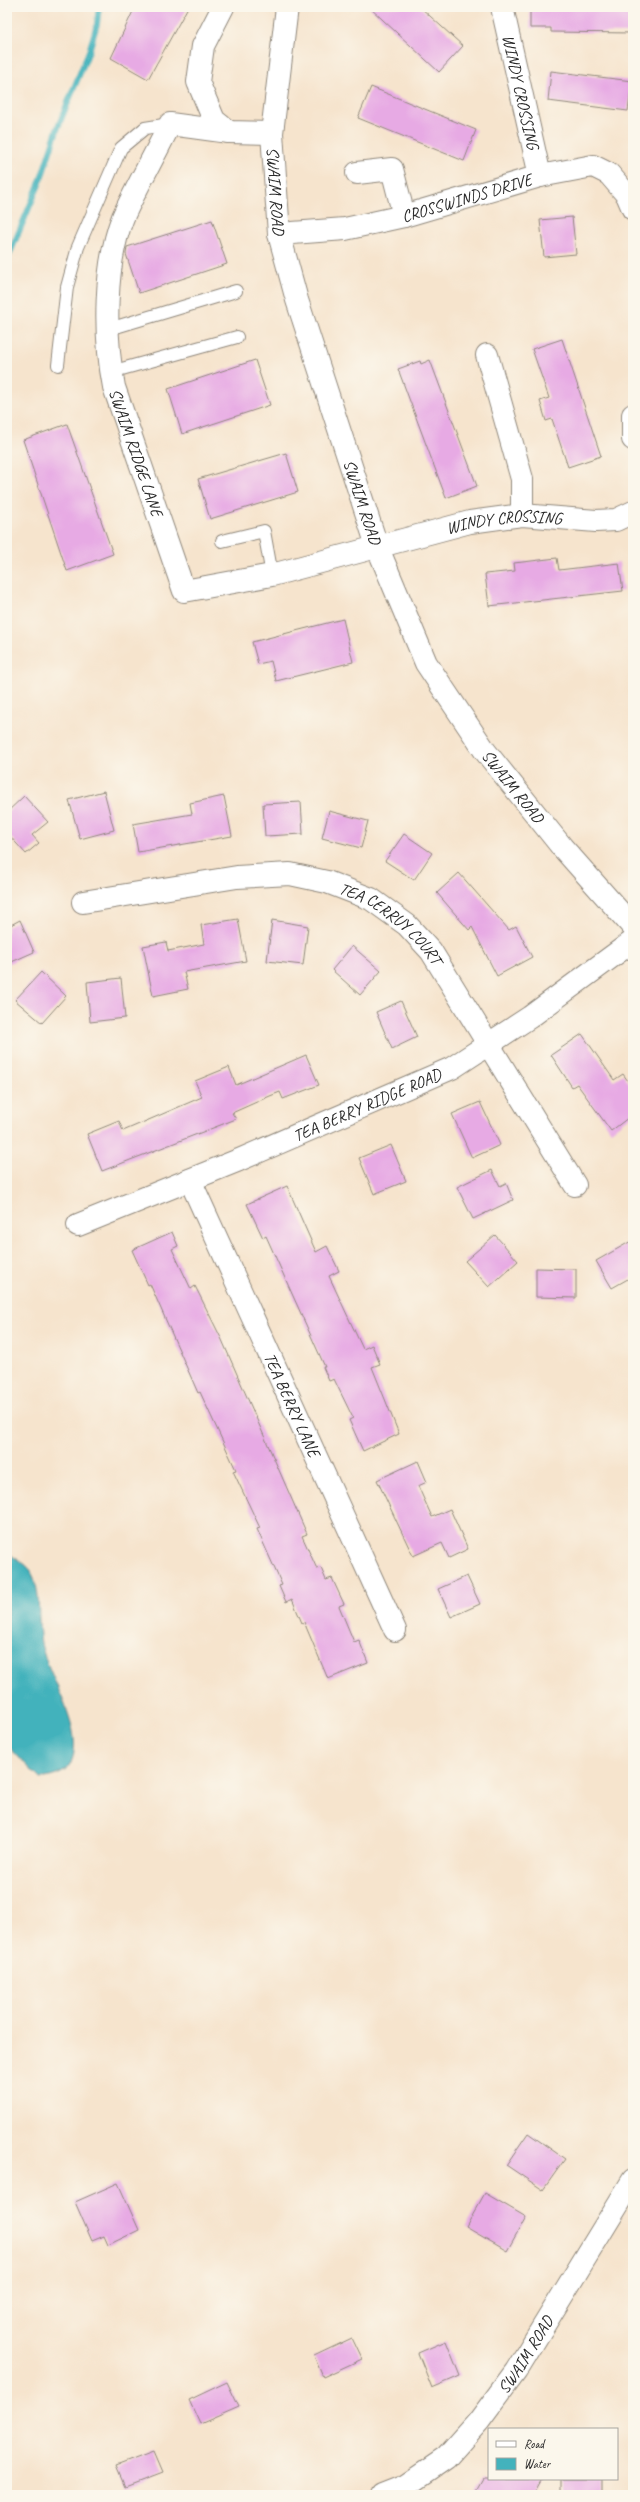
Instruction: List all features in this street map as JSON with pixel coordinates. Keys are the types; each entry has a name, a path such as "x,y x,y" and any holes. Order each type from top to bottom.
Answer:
{"street":[{"path":"223,7 203,46 198,82 214,120 229,132"},
{"name":"SWAIM ROAD","path":"287,7 272,133 274,185 279,234 297,300 377,546 426,663 485,751 562,847 633,927"},
{"name":"WINDY CROSSING","path":"502,7 540,176"},
{"path":"170,124 229,132 272,133"},
{"name":"SWAIM RIDGE LANE","path":"170,124 123,218 107,284 111,372 114,386 184,591 272,575 377,546"},
{"name":"CROSSWINDS DRIVE","path":"279,234 345,229 404,216 540,176 593,166 602,169 609,174 627,195 633,209"},
{"path":"357,174 392,169 404,216"},
{"path":"487,355 522,479 522,516"},
{"path":"633,415 633,439"},
{"name":"WINDY CROSSING","path":"377,546 470,522 522,516 596,521 616,520 633,512"},
{"name":"TEA CERRUY COURT","path":"82,902 237,877 290,874 327,882 371,899 407,925 431,951 575,1185"},
{"name":"TEA BERRY RIDGE ROAD","path":"78,1226 190,1180 452,1068 530,1017 633,941"},
{"name":"TEA BERRY LANE","path":"190,1180 395,1630"},
{"name":"SWAIM ROAD","path":"382,2495 411,2491 446,2458 483,2415 516,2371 633,2180"}],"lane":[{"path":"58,365 67,287 78,247 121,148 145,128 170,124"},
{"path":"109,329 236,291"},
{"path":"111,372 238,337"},
{"path":"222,541 264,532 272,575"}],"water":[{"path":"11,1555 29,1568 34,1579 37,1589 43,1651 66,1707 74,1736 74,1750 69,1767 58,1774 40,1779 7,1745 7,1557"}],"building":[{"path":"135,7 188,7 148,79 111,58"},
{"path":"369,7 420,7 463,46 439,72"},
{"path":"530,7 633,7 633,33 551,32 551,28 530,28"},
{"path":"551,71 632,81 628,111 548,101"},
{"path":"371,87 476,130 464,161 358,118"},
{"path":"572,217 576,254 544,257 540,220"},
{"path":"212,220 227,264 139,293 126,254 127,247"},
{"path":"562,339 601,456 568,467 552,419 546,421 540,401 549,398 532,349"},
{"path":"255,360 270,405 182,434 168,389"},
{"path":"430,360 477,486 446,498 398,369 420,361 421,364"},
{"path":"67,424 113,554 67,571 23,440"},
{"path":"286,453 298,492 210,519 198,479"},
{"path":"557,558 559,570 619,563 623,591 489,606 485,574 515,571 514,563"},
{"path":"343,619 353,662 276,681 271,661 258,664 252,642"},
{"path":"104,791 114,830 80,839 69,800"},
{"path":"24,796 48,822 32,835 39,843 26,854 7,833 7,812"},
{"path":"224,796 232,836 138,852 133,824 192,814 190,803"},
{"path":"301,802 303,834 265,836 263,804"},
{"path":"329,811 368,821 361,848 322,838"},
{"path":"404,834 432,853 414,880 385,861"},
{"path":"459,873 509,930 516,926 532,957 497,976 472,927 469,930 437,893"},
{"path":"238,919 246,961 184,972 188,989 153,996 143,946 166,942 168,951 204,944 201,925"},
{"path":"20,920 34,952 7,964 7,927"},
{"path":"272,920 308,926 303,965 267,961"},
{"path":"352,946 381,971 360,995 332,970"},
{"path":"41,972 66,996 42,1023 15,1000"},
{"path":"121,978 125,1018 90,1022 87,982"},
{"path":"401,1001 417,1037 392,1049 376,1012"},
{"path":"582,1034 614,1080 623,1074 633,1088 633,1114 611,1131 577,1084 572,1087 551,1055"},
{"path":"306,1055 319,1085 283,1099 280,1092 232,1113 236,1119 102,1171 87,1134 119,1121 123,1131 202,1097 195,1081 229,1067 236,1085"},
{"path":"480,1102 500,1145 472,1158 452,1114"},
{"path":"391,1145 406,1181 374,1194 359,1158"},
{"path":"492,1170 500,1186 506,1183 513,1200 473,1219 457,1187"},
{"path":"287,1186 316,1252 327,1246 339,1271 329,1276 363,1349 372,1345 380,1364 372,1367 399,1434 363,1451 349,1420 353,1418 334,1379 329,1381 323,1367 325,1367 266,1236 263,1238 247,1204"},
{"path":"172,1232 178,1246 172,1249 191,1289 195,1286 222,1340 307,1534 302,1536 317,1569 321,1568 326,1580 332,1578 344,1604 339,1606 354,1642 359,1640 368,1663 328,1679 304,1622 302,1623 292,1599 286,1602 279,1586 282,1585 257,1529 260,1528 233,1471 236,1470 200,1392 198,1393 150,1284 148,1285 132,1250"},
{"path":"495,1235 518,1261 489,1287 465,1261"},
{"path":"633,1240 633,1276 612,1288 596,1261"},
{"path":"536,1268 576,1269 576,1298 536,1297"},
{"path":"418,1461 427,1482 418,1486 432,1517 450,1509 468,1549 449,1558 442,1543 413,1556 377,1480"},
{"path":"467,1576 480,1604 451,1617 438,1589"},
{"path":"528,2133 565,2159 543,2190 506,2165"},
{"path":"118,2183 139,2230 108,2245 104,2236 92,2241 75,2202"},
{"path":"485,2193 526,2217 507,2251 466,2227"},
{"path":"352,2338 362,2359 323,2377 314,2356"},
{"path":"446,2341 460,2376 432,2388 418,2353"},
{"path":"227,2382 239,2407 200,2424 189,2400"},
{"path":"153,2452 162,2473 125,2487 116,2466"},
{"path":"484,2479 541,2480 533,2495 475,2495"},
{"path":"561,2480 602,2480 602,2495 561,2495"}],"waterway":[{"path":"7,260 40,182 58,127 89,51 97,24 99,7"}]}
